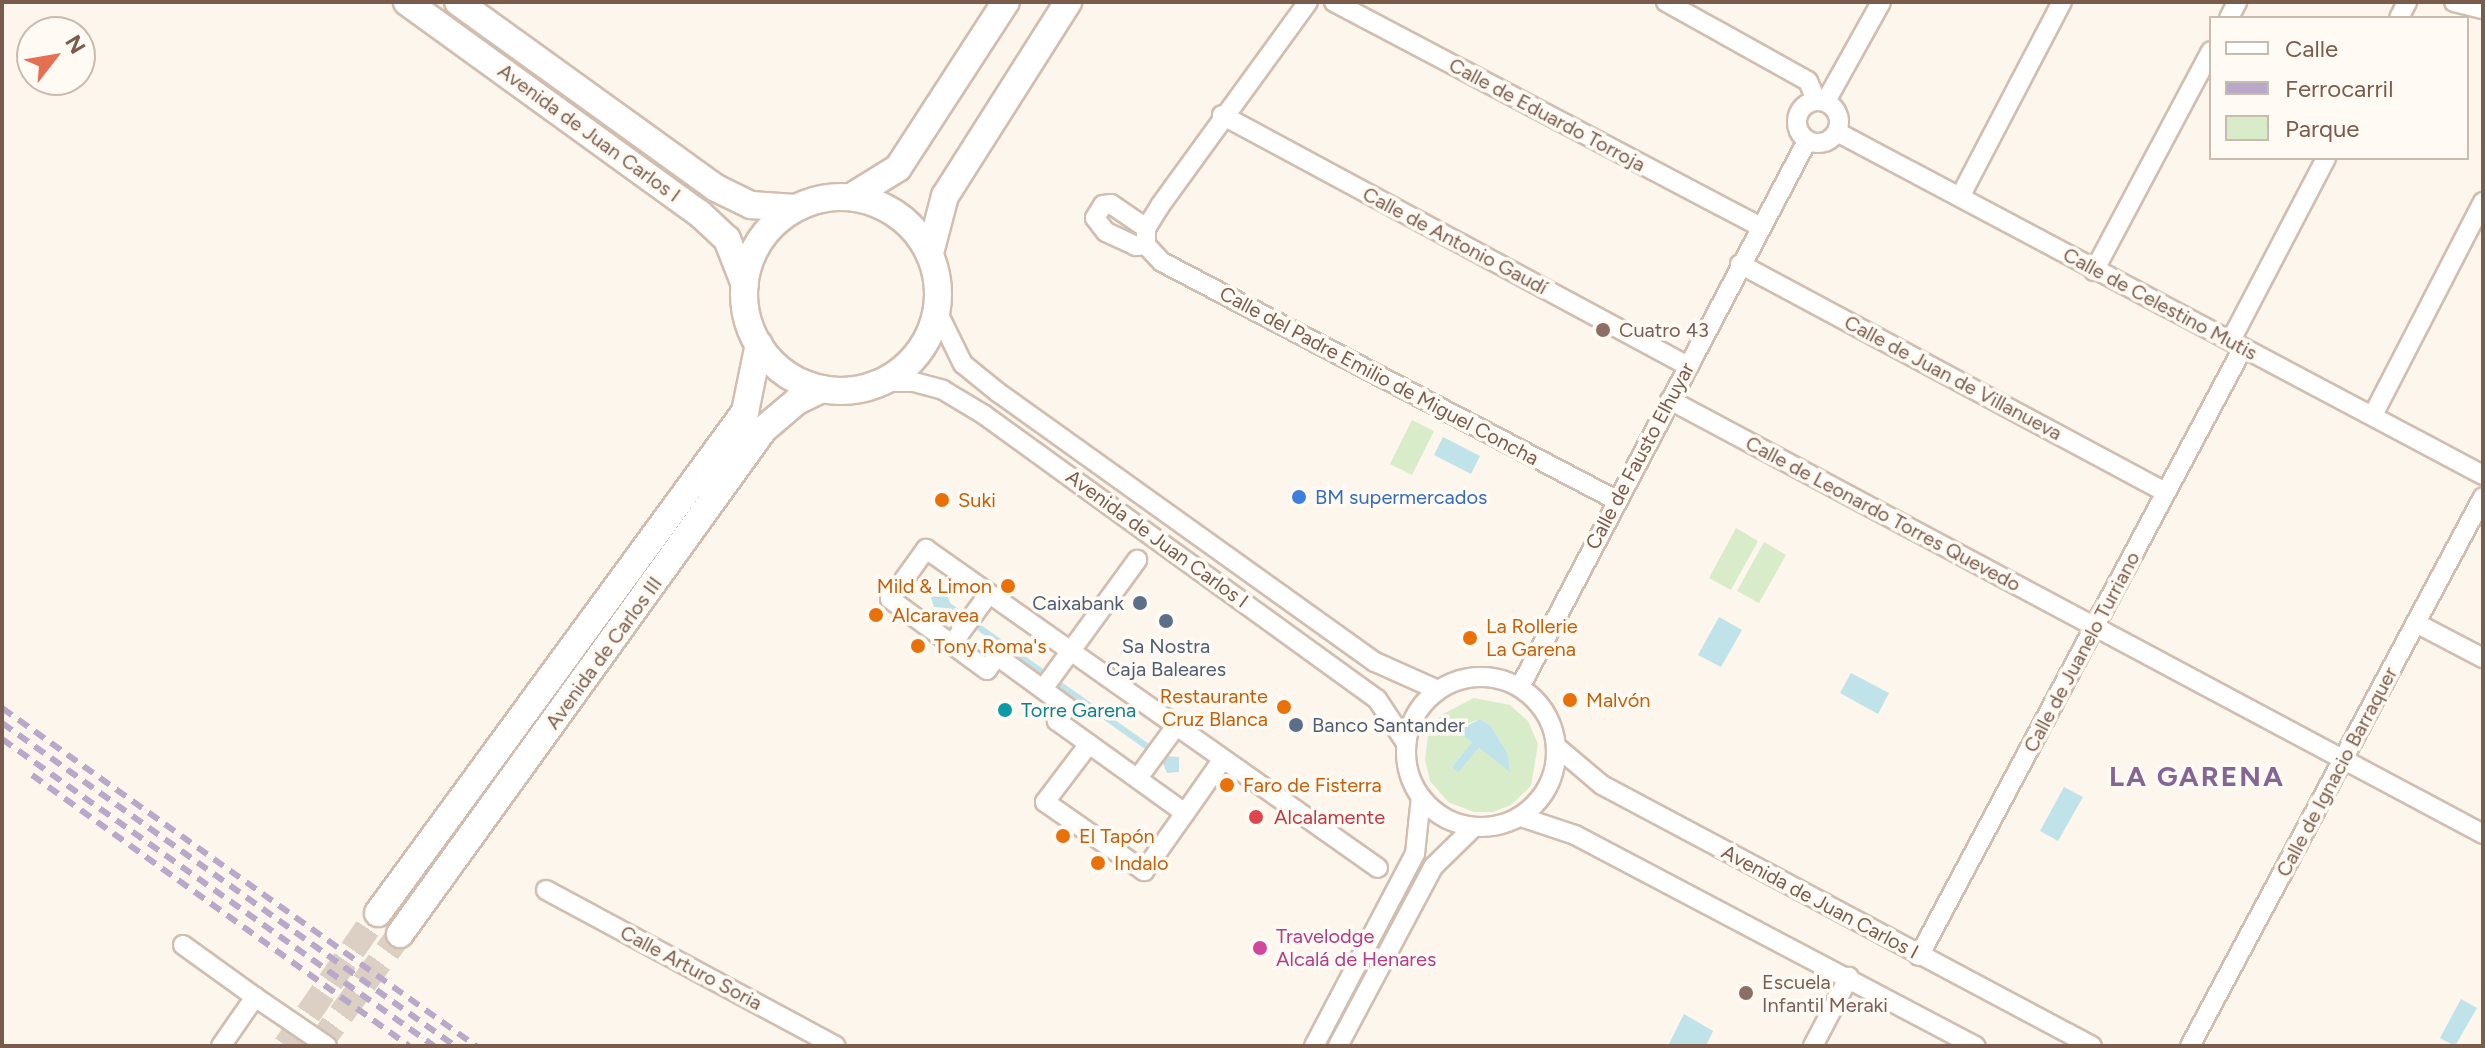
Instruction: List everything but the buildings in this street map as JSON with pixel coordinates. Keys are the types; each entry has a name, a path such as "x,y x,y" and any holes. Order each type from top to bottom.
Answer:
{"street":[{"name":"Avenida de Juan Carlos I","path":"407,2 699,213 727,239 745,285"},
{"name":"Avenida de Juan Carlos I","path":"458,2 716,188 751,205 795,208"},
{"path":"946,98 986,2"},
{"path":"851,197 898,168 1006,2"},
{"path":"930,253 945,196 1020,83 1068,2"},
{"path":"1020,83 1083,2"},
{"name":"Calle del Padre Emilio de Miguel Concha","path":"1308,2 1222,115 1146,236 1162,262 1618,501"},
{"name":"Calle de Eduardo Torroja","path":"1334,2 1760,227"},
{"path":"1666,2 1808,81 1821,101 1835,109 1837,132 1829,140 1807,141 1796,124 1797,114 1821,101 1881,2"},
{"path":"1961,195 2062,2"},
{"path":"2454,2 2483,9"},
{"path":"2094,271 2209,55"},
{"name":"Calle de Antonio Gaudí","path":"1222,115 1688,366"},
{"name":"Calle de Celestino Mutis","path":"1837,132 1961,195 2094,271 2483,475"},
{"name":"Calle de Fausto Elhuyar","path":"1520,687 1807,141"},
{"name":"Calle de Juanelo Turriano","path":"1919,956 2166,492 2325,160"},
{"path":"851,197 898,215 930,253 938,282 937,311 918,354 881,382 852,390 822,389 786,373 759,344 747,316 745,285 759,241 795,208 823,198 851,197"},
{"path":"2373,415 2483,202"},
{"name":"Calle de Juan de Villanueva","path":"1740,264 2166,492"},
{"name":"Avenida de Juan Carlos I","path":"937,311 963,364 999,393 1375,662 1438,690"},
{"name":"Avenida de Carlos III","path":"378,913 745,412 759,344"},
{"name":"Avenida de Juan Carlos I","path":"881,382 914,382 943,390 983,414 1377,699 1406,743"},
{"name":"Avenida de Carlos III","path":"400,934 764,429 797,401 822,389"},
{"name":"Calle de Leonardo Torres Quevedo","path":"1670,400 2483,834"},
{"name":"Calle de Ignacio Barraquer","path":"2190,1046 2483,497"},
{"path":"1185,813 1057,721 1067,707 1049,682 997,656 987,670 890,599 926,549 1378,868"},
{"path":"1049,682 1137,560"},
{"path":"952,644 988,595"},
{"path":"2416,623 2483,658"},
{"path":"1479,676 1520,687 1549,717 1557,747 1552,781 1521,817 1498,827 1473,828 1446,819 1421,797 1407,766 1406,743 1422,704 1438,690 1479,676"},
{"path":"1138,778 1176,726"},
{"path":"1089,744 1045,802 1144,871 1223,759"},
{"name":"Avenida de Juan Carlos I","path":"1557,747 1602,785 2092,1046"},
{"path":"1314,1046 1415,854 1421,797"},
{"path":"1521,817 1575,835 1976,1046"},
{"path":"1338,1046 1433,867 1473,828"},
{"name":"Calle Arturo Soria","path":"546,890 836,1046"},
{"path":"183,945 327,1046"},
{"path":"1813,1046 1849,977"},
{"path":"221,1046 255,997"}],"green space":[{"path":"1412,420 1434,431 1412,475 1390,464"},
{"path":"1736,528 1758,541 1731,590 1709,578"},
{"path":"1764,542 1786,555 1759,603 1737,591"},
{"path":"1474,698 1510,705 1528,721 1538,744 1531,786 1511,805 1493,812 1474,812 1448,802 1430,781 1425,760 1428,735 1441,715","holes":["1480,719 1491,726 1508,754 1510,771 1479,748 1458,773 1452,767 1472,742 1466,724"]}],"water":[{"path":"1443,437 1480,456 1471,474 1434,455"},
{"path":"936,590 946,591 950,603 1166,756 1179,757 1179,772 1167,773 1162,761 946,608 934,607 931,598"},
{"path":"1719,617 1742,630 1721,667 1698,655"},
{"path":"1851,673 1889,693 1878,714 1840,693"},
{"path":"1480,719 1491,726 1508,754 1510,772 1479,748 1458,773 1452,767 1472,742 1457,731"},
{"path":"2064,787 2083,797 2058,841 2040,831"},
{"path":"2461,999 2477,1008 2455,1046 2440,1038"},
{"path":"1684,1014 1713,1031 1706,1046 1668,1046"}],"tunnel":[{"path":"286,1046 378,913"},
{"path":"318,1046 400,934"}],"railway":[{"path":"2,708 476,1046"},
{"path":"2,723 455,1046"},
{"path":"2,739 434,1046"},
{"path":"32,775 409,1046"}],"place":[{"name":"Cuatro 43","path":"1603,330"},
{"name":"BM supermercados","path":"1299,497"},
{"name":"Suki","path":"942,500"},
{"name":"Mild & Limon","path":"1008,586"},
{"name":"Caixabank","path":"1140,603"},
{"name":"Alcaravea","path":"876,615"},
{"name":"Sa Nostra Caja Baleares","path":"1166,621"},
{"name":"La Rollerie La Garena","path":"1470,638"},
{"name":"Tony Roma's","path":"918,646"},
{"name":"Malvón","path":"1570,700"},
{"name":"Restaurante Cruz Blanca","path":"1284,707"},
{"name":"Torre Garena","path":"1005,710"},
{"name":"Banco Santander","path":"1296,725"},
{"name":"Faro de Fisterra","path":"1227,785"},
{"name":"Alcalamente","path":"1256,817"},
{"name":"El Tapón","path":"1063,836"},
{"name":"Indalo","path":"1098,863"},
{"name":"Travelodge Alcalá de Henares","path":"1260,948"},
{"name":"Escuela Infantil Meraki","path":"1746,993"}],"district":[{"name":"LA GARENA","path":"2197,776"}]}
